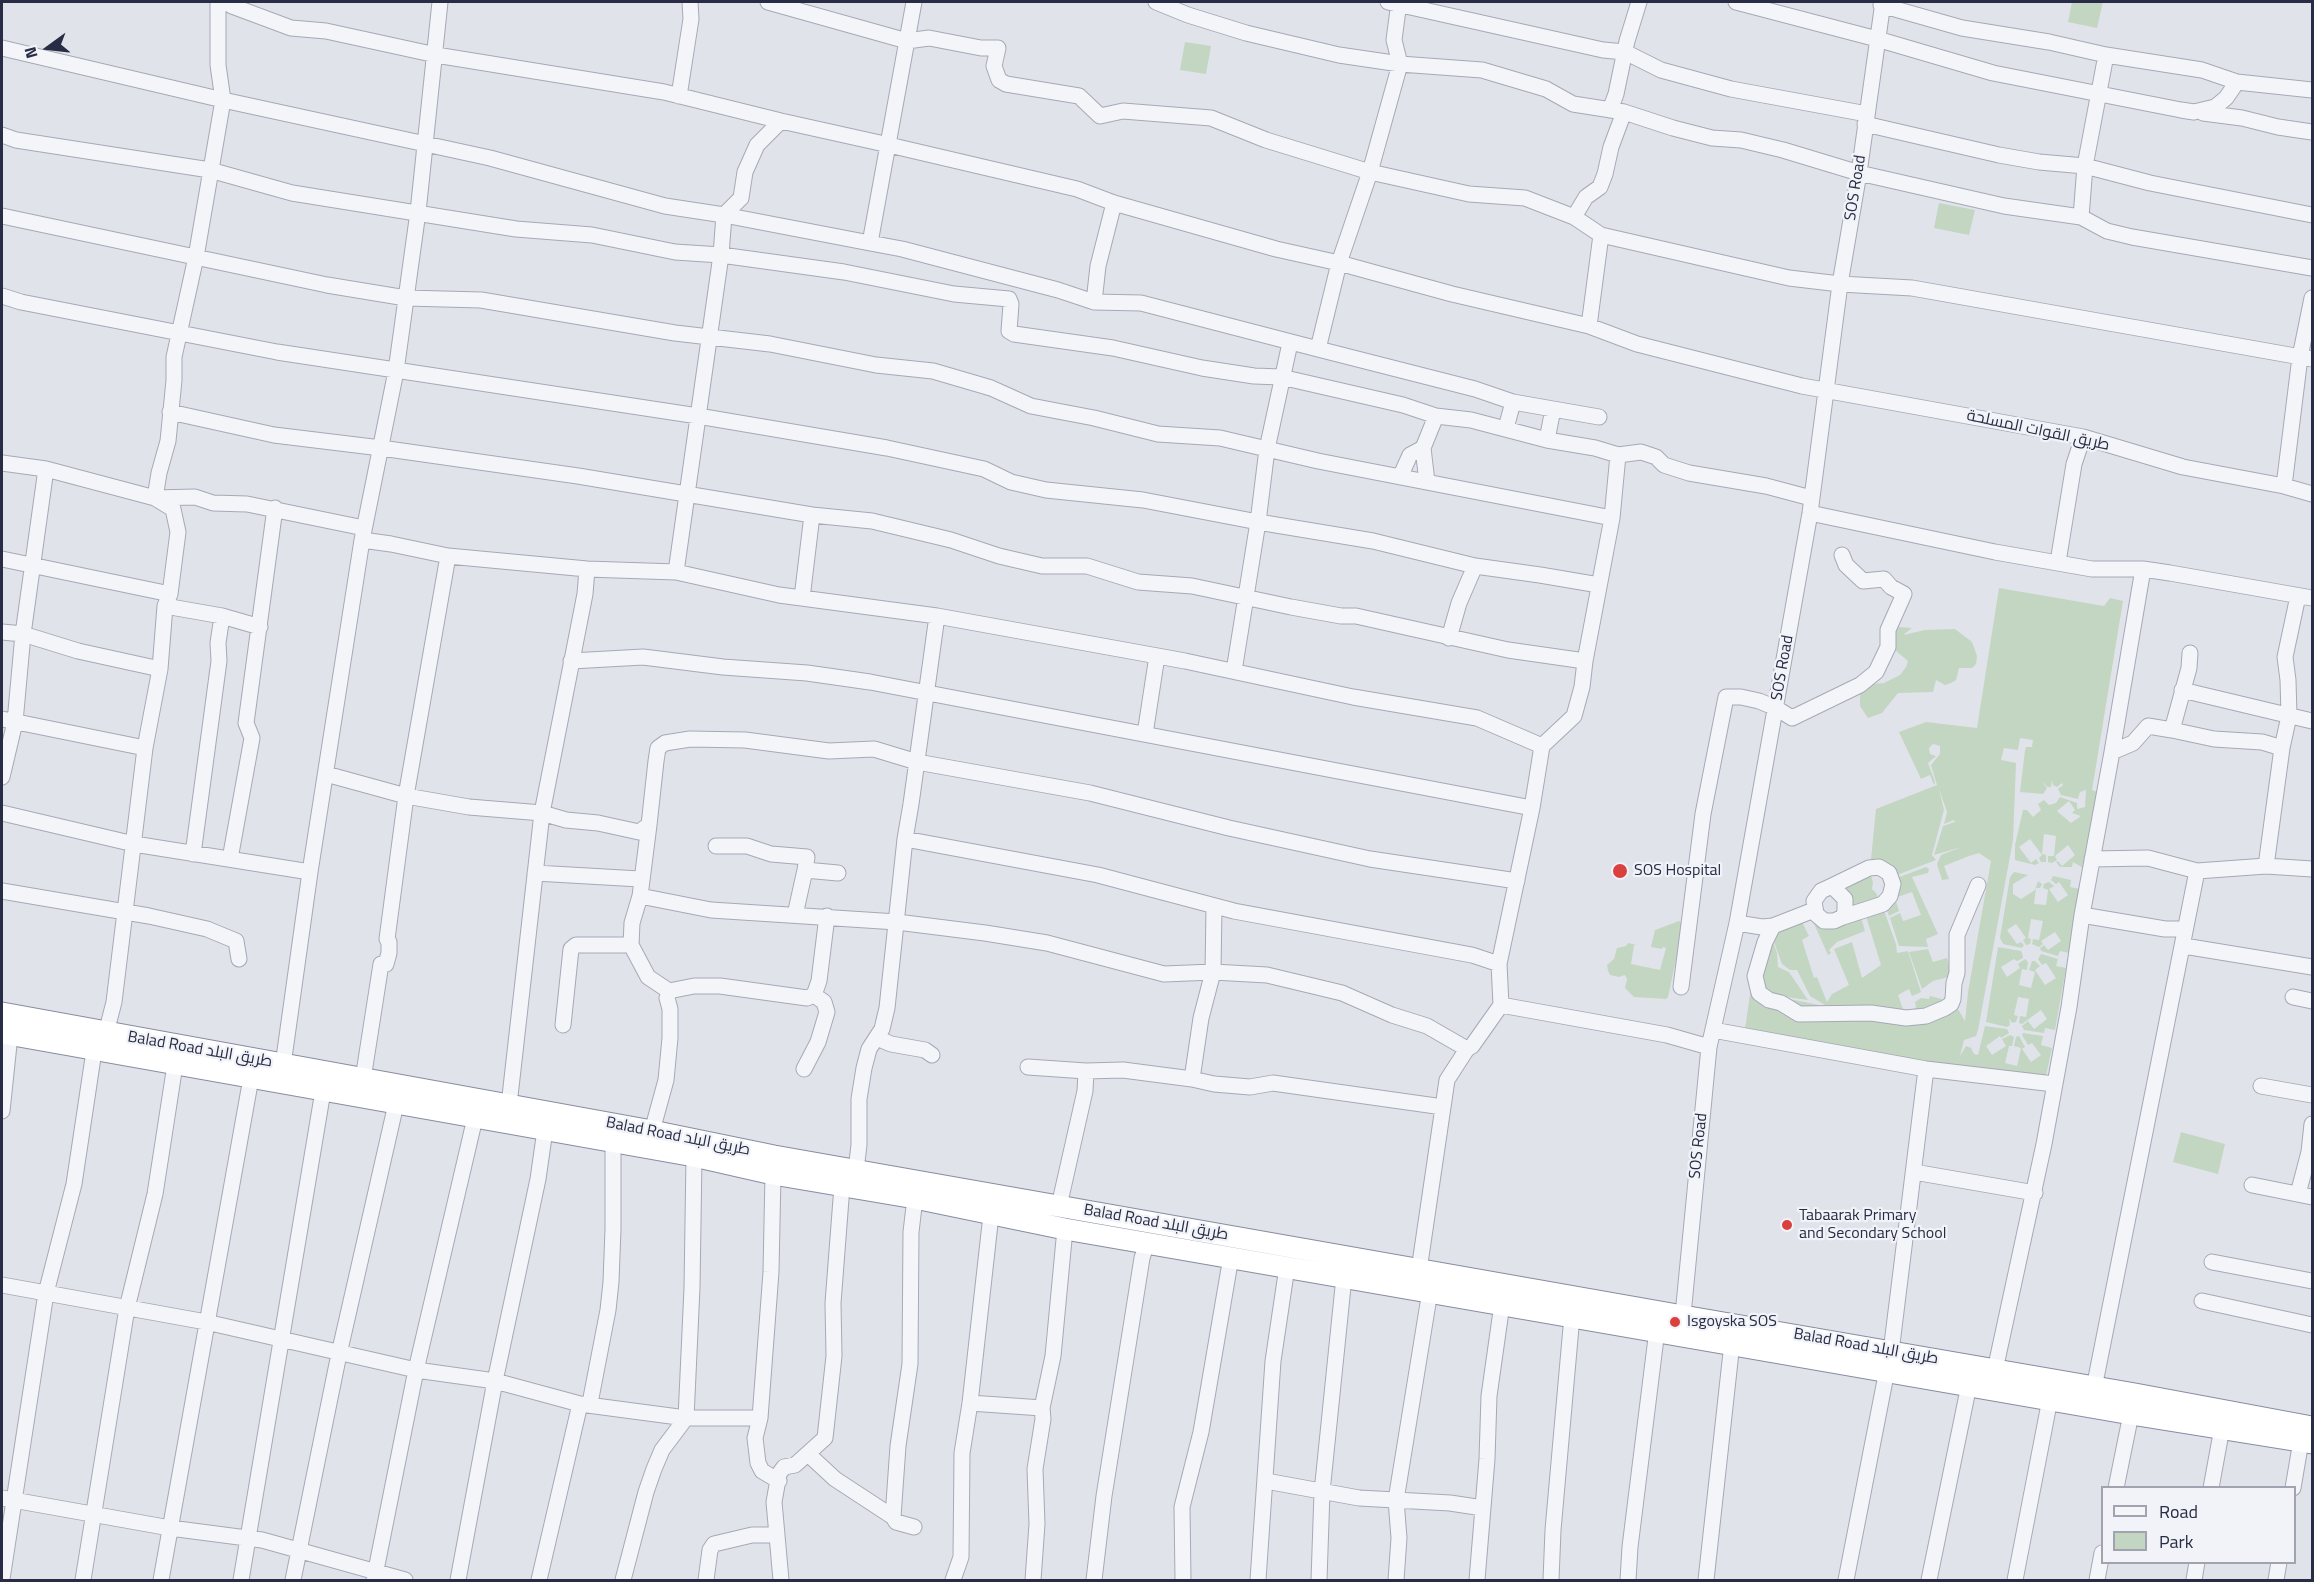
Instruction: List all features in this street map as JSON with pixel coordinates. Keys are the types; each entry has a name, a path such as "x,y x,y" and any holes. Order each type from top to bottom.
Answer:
{"highway":[{"name":"Balad Road طريق البلد","path":"2,1013 652,1131 849,1178 915,1198 1065,1229 1657,1330 1682,1325 1732,1343 1889,1361 1995,1370 2135,1394 2309,1437"},
{"name":"Balad Road طريق البلد","path":"6,1034 694,1156 773,1174 849,1178 1059,1206 1419,1270 1682,1325 1889,1361 1969,1385 2222,1428 2309,1437"}],"street":[{"path":"155,498 168,441 174,357 196,256 223,100 218,65 218,2"},
{"name":"طريق القوات المسلحة","path":"225,2 291,28 326,31 436,55 679,96 781,122 889,144 1077,189 1114,203 1276,249 1589,326 1637,344 1825,390 2083,437 2183,467 2284,486 2313,494"},
{"path":"283,1065 310,872 363,534 396,371 418,212 440,2"},
{"path":"679,96 691,19 690,2"},
{"path":"768,2 907,41 929,38 981,48 998,48 994,66 999,80 1006,84 1079,96 1100,116 1123,111 1212,118 1266,140 1370,172 1469,194 1526,198 1574,218 1601,235 1661,250 1703,257 1739,268 1789,278 1840,285 1912,288 2306,358"},
{"path":"870,243 914,2"},
{"path":"1156,2 1188,15 1246,33 1339,55 1400,64 1482,70 1546,88 1574,104 1617,111 1673,128 1783,150 1859,173 2004,206 2081,217 2107,231 2132,237 2313,268"},
{"path":"1318,349 1339,263 1370,172 1400,64 1394,40 1395,2 1572,43 1624,52 1661,69 1731,88 1866,119 1999,155 2039,162 2085,166 2150,183 2313,215"},
{"path":"1574,218 1586,197 1600,187 1605,174 1617,111 1616,94 1624,52 1639,2"},
{"path":"1737,2 1993,73 2097,95 2242,118 2278,127 2313,132"},
{"path":"1882,2 1962,28 2202,70 2237,82 2313,90"},
{"name":"SOS Road","path":"1682,1325 1709,1047 1737,923 1810,506 1882,2"},
{"path":"2,48 223,100 490,158 665,206 724,215 936,257 1094,302 1141,303 1475,389 1513,402 1599,417"},
{"path":"2081,217 2085,166 2106,55"},
{"path":"2194,112 2215,107 2226,98 2237,82"},
{"path":"676,573 721,255 724,215 741,198 746,172 757,145 781,122"},
{"path":"2,135 16,140 210,170 292,193 525,230 592,235 675,252 721,255 844,272 954,294 1009,299 1011,304 1009,331 1014,334 1113,348 1202,368 1254,376 1281,377 1403,405 1436,416 1471,420 1546,440 1595,448 1618,455 1641,452 1656,457 1664,465 1689,473 1766,486 1810,506 1995,552 2092,569 2143,569 2306,597 2285,657 2289,716 2282,748 2266,866"},
{"path":"1094,302 1098,266 1114,203"},
{"path":"2,216 327,285 406,298 481,300 710,337 770,344 876,365 933,371 991,388 1031,406 1094,418 1158,434 1220,438 1400,477 1612,518"},
{"path":"1589,326 1601,235"},
{"path":"2,296 277,352 698,416 949,460 984,469 1011,482 1046,490 1143,500 1373,541 1474,566 1540,574 1599,585"},
{"path":"2284,486 2306,358 2313,297"},
{"path":"1234,671 1244,597 1258,522 1267,449 1290,343"},
{"path":"1506,429 1513,402"},
{"path":"1546,440 1553,409"},
{"path":"170,412 274,435 381,448 812,515 872,521 951,540 999,556 1042,566 1087,566 1138,582 1192,586 1341,616 1356,616 1509,650 1585,661"},
{"path":"1427,482 1423,448 1436,416"},
{"path":"2058,562 2074,464 2083,437"},
{"path":"1400,477 1410,455 1423,448"},
{"path":"1419,1270 1448,1080 1500,1005 1499,964 1532,808 1542,746 1574,716 1582,687 1612,518 1618,455"},
{"path":"2,463 46,470 155,498 195,497 213,503 275,508 392,544 448,556 587,569 676,573 802,598 937,616 1157,656 1353,697 1477,718 1542,746"},
{"path":"2,777 8,721 23,634 46,470"},
{"path":"106,1033 114,1002 145,748 160,669 167,600 178,532 173,509 155,498"},
{"path":"230,860 252,738 246,723 275,508"},
{"path":"802,598 812,515"},
{"path":"1681,987 1703,814 1725,697 1741,697 1776,708 1792,718 1799,716 1851,691 1876,672 1888,647 1888,630 1904,594 1896,587 1891,587 1884,579 1863,581 1846,565 1842,555"},
{"path":"363,1079 381,964 386,964 388,952 387,939 406,796 448,556"},
{"path":"2,559 32,564 260,627"},
{"path":"1449,638 1459,603 1474,566"},
{"path":"509,1105 542,813 585,594 587,569"},
{"path":"1995,1370 2034,1193 2069,1007 2082,915 2143,569"},
{"path":"194,854 219,661 218,644 222,616"},
{"path":"781,1581 774,1503 779,1473 784,1467 795,1465 825,1438 834,1356 833,1303 849,1178 859,1145 859,1099 869,1049 882,1029 887,1008 905,839 937,616"},
{"path":"2,632 23,634 78,651 160,669"},
{"path":"2172,729 2189,668 2190,653"},
{"path":"1145,734 1157,656"},
{"path":"572,661 643,657 723,667 807,673 927,692 1532,808"},
{"path":"2182,690 2313,721"},
{"path":"8,721 145,748"},
{"path":"2112,753 2133,743 2148,726 2214,739 2262,742 2282,748"},
{"path":"814,995 804,998 720,986 694,986 669,991 648,977 632,945 632,923 640,896 640,879 658,748 665,743 690,739 745,740 829,751 874,749 917,762 1090,793 1228,828 1370,859 1517,881"},
{"path":"326,774 406,796 469,807 542,813 566,820 598,822 615,828 639,831 649,825"},
{"path":"2,813 134,844 310,872"},
{"path":"905,839 1098,875 1214,907 1463,953 1499,964"},
{"path":"716,846 747,846 771,854 807,857 795,915"},
{"path":"2092,858 2148,858 2198,871 2266,866 2313,869"},
{"path":"1879,867 1889,873 1893,884 1890,896 1883,904 1834,921 1824,921 1814,910 1816,895 1834,885 1869,868 1879,867"},
{"path":"805,870 838,873"},
{"path":"2094,1388 2184,946 2184,929 2198,871"},
{"path":"535,873 640,879"},
{"path":"1834,885 1834,889 1840,892 1845,899 1843,917"},
{"path":"1773,926 1765,942 1755,976 1759,993 1769,1000 1781,1003 1799,1014 1871,1013 1906,1018 1926,1016 1945,1008 1951,1004 1953,999 1957,973 1957,935 1978,885"},
{"path":"2,891 207,929 236,941 239,959"},
{"path":"640,896 711,910 897,922 1047,943 1164,974 1213,972 1266,975 1342,993 1392,1015 1427,1026 1467,1050"},
{"path":"1192,1078 1201,1018 1213,972 1214,907"},
{"path":"1737,923 1762,927 1773,926 1814,910"},
{"path":"2082,915 2184,929"},
{"path":"814,995 819,981 827,916"},
{"path":"563,1025 571,949 576,945 632,945"},
{"path":"2184,946 2313,967"},
{"path":"652,1131 666,1080 670,1038 670,1009 667,998 669,991"},
{"path":"804,1069 818,1042 827,1012 824,1002 814,995"},
{"path":"2293,997 2313,1001"},
{"path":"1500,1005 1667,1035 1709,1047"},
{"path":"1713,1030 1926,1069 2054,1084"},
{"path":"2,1111 6,1034"},
{"path":"877,1038 891,1044 925,1050 932,1055"},
{"path":"2,1579 8,1499 46,1293 74,1184 94,1051"},
{"path":"83,1581 127,1308 155,1194 175,1065"},
{"path":"1028,1067 1086,1071 1123,1070 1250,1088 1273,1083 1443,1107"},
{"path":"1846,1581 1889,1361 1926,1069"},
{"path":"1059,1206 1085,1090 1086,1071"},
{"path":"161,1581 251,1078"},
{"path":"2260,1086 2313,1095"},
{"path":"241,1581 323,1091"},
{"path":"293,1581 339,1354 396,1104"},
{"path":"375,1577 416,1370 475,1118"},
{"path":"2253,1185 2306,1195 2313,1124"},
{"path":"458,1581 495,1381 538,1179 545,1130"},
{"path":"539,1581 608,1310 613,1229 612,1142"},
{"path":"623,1581 651,1476 662,1450 686,1418 692,1288 694,1156"},
{"path":"1914,1172 2034,1193"},
{"path":"773,1174 771,1272 760,1418 755,1438 758,1463 762,1471 779,1481"},
{"path":"893,1517 898,1446 910,1364 910,1232 915,1198"},
{"path":"953,1581 961,1557 962,1453 970,1403 991,1215"},
{"path":"1033,1581 1037,1524 1035,1469 1043,1419 1042,1407 1053,1356 1065,1229"},
{"path":"1094,1581 1104,1496 1142,1258 1147,1243"},
{"path":"1183,1581 1182,1508 1201,1432 1231,1257"},
{"path":"2212,1262 2313,1281"},
{"path":"1258,1581 1273,1360 1287,1267"},
{"path":"1319,1581 1322,1492 1344,1277"},
{"path":"2,1286 206,1322 339,1354 416,1370 495,1381 585,1403 686,1418 760,1418"},
{"path":"1396,1581 1399,1538 1396,1500 1430,1291"},
{"path":"2202,1301 2313,1324"},
{"path":"1477,1581 1489,1396 1502,1304"},
{"path":"1551,1581 1553,1530 1572,1316"},
{"path":"1628,1581 1631,1535 1657,1330"},
{"path":"1706,1581 1732,1343"},
{"path":"1929,1581 1969,1385"},
{"path":"2015,1581 2050,1399"},
{"path":"970,1403 1042,1407"},
{"path":"2116,1486 2131,1414"},
{"path":"2211,1486 2222,1428"},
{"path":"2294,1486 2309,1437"},
{"path":"808,1454 835,1479 893,1517 896,1522 914,1527"},
{"path":"1266,1481 1359,1498 1450,1503 1483,1508"},
{"path":"8,1499 93,1516 250,1538 301,1550 375,1577 405,1581"},
{"path":"706,1581 710,1550 714,1544 743,1537 776,1535"},
{"path":"2097,1581 2101,1562"},
{"path":"2194,1581 2197,1564"},
{"path":"2276,1581 2279,1564"}],"green space":[{"path":"2072,2 2103,2 2097,28 2068,22"},
{"path":"1185,42 1211,46 1206,74 1180,70"},
{"path":"1939,203 1975,210 1969,235 1934,228"},
{"path":"1999,588 2104,606 2110,598 2123,601 2092,790 2097,792 2069,953 2060,951 2058,956 2041,951 2040,948 2044,945 2048,950 2061,941 2055,932 2041,941 2043,944 2039,947 2032,944 2033,939 2039,940 2043,921 2031,919 2028,938 2031,939 2030,944 2026,945 2023,940 2026,938 2016,924 2007,930 2017,944 2021,942 2024,945 2022,948 2003,944 2000,938 2010,877 2014,872 2028,875 2013,884 2013,894 2021,899 2035,890 2038,881 2042,884 2040,888 2036,888 2034,904 2046,905 2048,890 2043,888 2044,884 2049,882 2054,886 2049,889 2058,902 2068,895 2059,882 2056,884 2051,880 2053,876 2071,880 2070,887 2080,889 2083,868 2073,862 2072,867 2060,867 2056,862 2058,861 2062,866 2075,855 2068,845 2055,856 2057,860 2052,863 2048,862 2048,856 2054,856 2056,836 2044,834 2042,854 2046,855 2046,862 2041,862 2039,858 2042,855 2030,839 2019,847 2031,863 2036,859 2039,863 2035,865 2015,860 2015,845 2023,810 2027,810 2033,817 2041,810 2038,804 2044,800 2049,805 2056,803 2060,797 2077,803 2077,809 2085,807 2086,790 2080,792 2078,799 2061,795 2058,789 2063,785 2062,783 2057,787 2053,785 2052,780 2051,787 2042,782 2047,788 2043,794 2020,792 2025,750 2026,747 2032,747 2033,740 2020,738 2018,750 2004,748 2001,760 2016,763 2013,840 1978,1030 1976,1036 1964,1040 1960,1056 1966,1046 1978,1055 1985,1026 2007,1029 2009,1033 2001,1038 2000,1036 1986,1046 1992,1055 2006,1046 2002,1039 2010,1035 2014,1037 2005,1063 2017,1066 2021,1048 2014,1046 2016,1037 2019,1036 2025,1047 2022,1049 2031,1062 2041,1055 2032,1043 2028,1045 2022,1035 2023,1033 2043,1036 2041,1045 2052,1048 2044,1085 1989,1075 1955,1075 1745,1029 1759,933 1763,931 1753,980 1755,999 1761,989 1768,993 1763,985 1761,973 1768,942 1772,939 1777,953 1778,967 1789,972 1808,1000 1771,995 1828,1007 1810,996 1797,970 1790,970 1782,964 1769,928 1795,919 1801,920 1809,936 1802,940 1814,978 1817,977 1827,1002 1832,994 1849,985 1834,949 1852,942 1862,978 1881,965 1865,913 1882,905 1897,953 1908,951 1921,992 1912,996 1909,989 1898,995 1904,1012 1916,1008 1915,1002 1921,998 1929,999 1930,996 1942,999 1945,1008 1955,1004 1965,1021 1991,861 1979,853 1969,856 1944,866 1949,879 1942,880 1937,864 1941,855 1962,847 1934,855 1943,826 1955,822 1954,820 1944,824 1947,812 1939,789 1944,810 1932,855 1936,860 1892,877 1882,867 1872,867 1871,859 1876,809 1937,785 1931,765 1940,754 1940,746 1933,744 1929,748 1930,754 1936,756 1928,763 1934,785 1930,775 1921,779 1899,732 1926,722 1977,728","holes":["2069,801 2075,810 2072,813 2081,816 2071,823 2057,811"]},
{"path":"1912,628 1903,635 1925,630 1955,629 1972,642 1977,656 1976,664 1972,668 1959,668 1956,680 1951,683 1945,685 1936,680 1933,692 1898,693 1882,713 1868,718 1860,706 1860,694 1873,684 1884,683 1900,675 1906,667 1908,661 1896,651 1895,629"},
{"path":"1926,867 1929,869 1928,873 1912,877 1938,934 1926,939 1928,947 1899,946 1890,918 1900,913 1903,921 1921,915 1912,892 1895,898 1899,911 1889,916 1885,904 1894,879"},
{"path":"1870,871 1872,889 1881,903 1845,916 1841,887"},
{"path":"1860,914 1865,931 1837,942 1829,950 1831,953 1828,955 1811,917"},
{"path":"1679,921 1682,923 1681,937 1668,997 1666,999 1634,997 1625,988 1627,979 1625,975 1619,977 1610,975 1608,971 1607,965 1614,959 1617,948 1626,946 1628,943 1637,945 1634,945 1631,964 1660,970 1666,948 1651,947 1655,930"},
{"path":"1998,947 2022,953 2023,958 2017,961 2014,959 2001,967 2007,977 2020,968 2018,964 2025,959 2028,962 2027,970 2022,969 2019,985 2031,988 2035,972 2029,970 2032,961 2040,966 2035,970 2045,985 2056,978 2046,963 2042,965 2038,959 2041,954 2058,959 2056,966 2066,968 2055,1030 2045,1028 2044,1033 2024,1030 2022,1026 2028,1021 2034,1029 2047,1019 2041,1010 2022,1024 2019,1023 2020,1016 2026,1017 2029,999 2018,997 2014,1015 2018,1016 2016,1022 2012,1023 2009,1018 2010,1025 2007,1027 1986,1022"},
{"path":"1928,949 1933,962 1947,958 1952,976 1933,981 1922,989 1909,952"},
{"path":"2181,1132 2225,1144 2218,1174 2173,1162"}],"place":[{"name":"SOS Hospital","path":"1620,871"},
{"name":"Tabaarak Primary and Secondary School","path":"1787,1225"},
{"name":"Isgoyska SOS","path":"1675,1322"}]}
